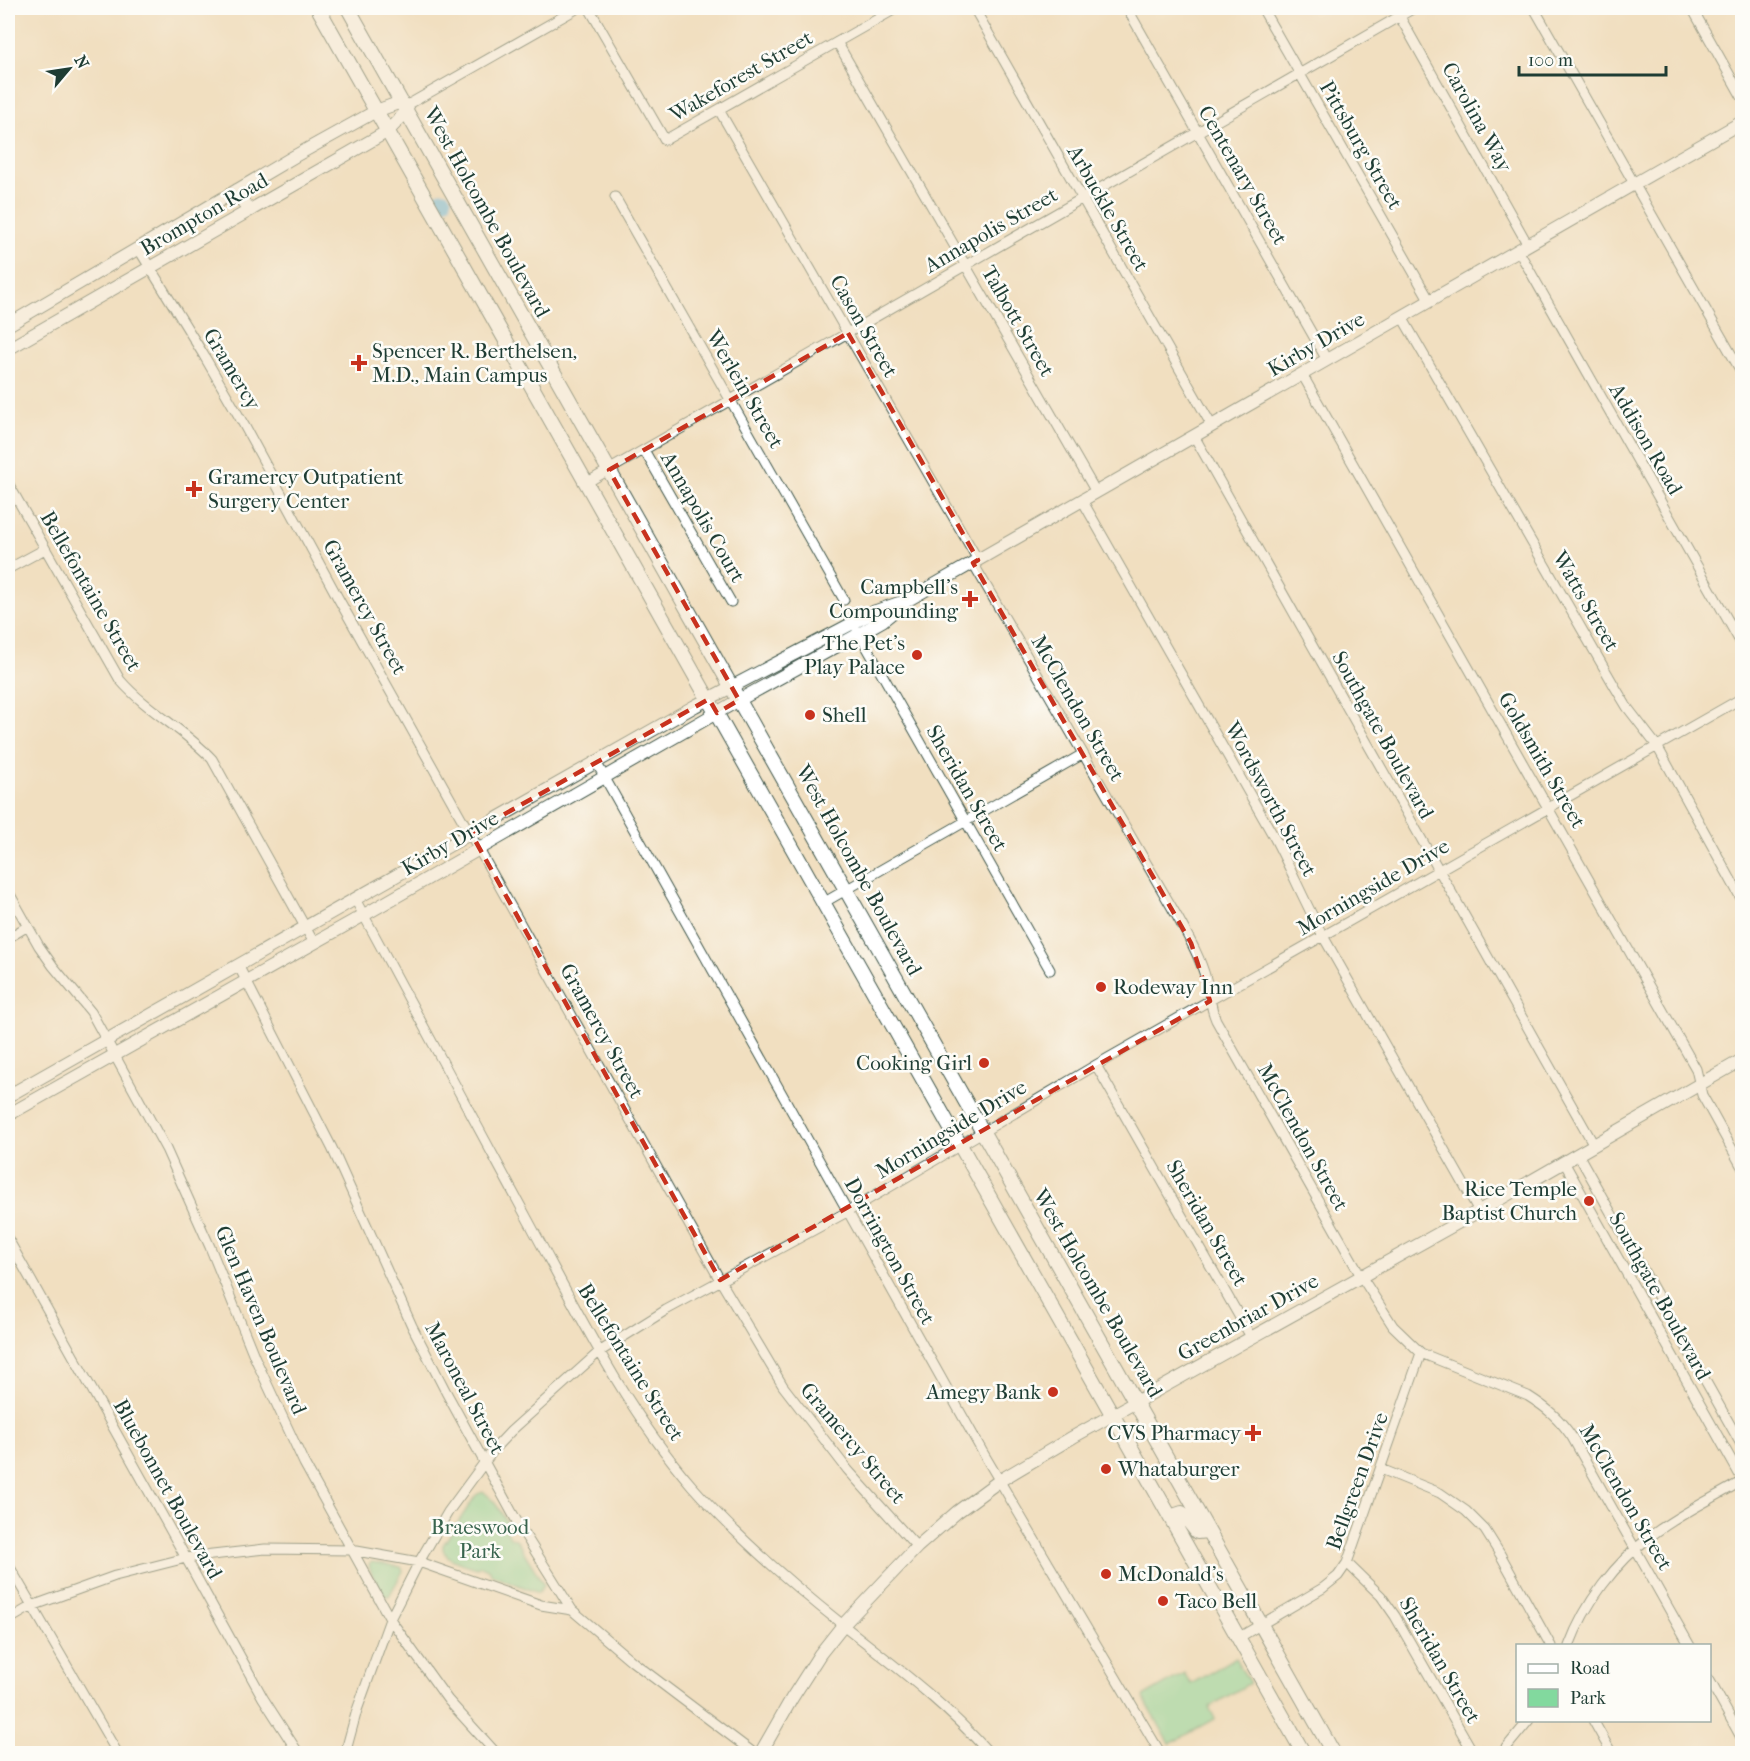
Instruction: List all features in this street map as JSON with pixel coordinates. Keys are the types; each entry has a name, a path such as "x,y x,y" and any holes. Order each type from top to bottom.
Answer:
{"main road":[{"path":"318,8 1304,1754"},
{"name":"West Holcombe Boulevard","path":"348,8 406,106 1334,1754"},
{"name":"Brompton Road","path":"8,325 376,111 406,106"},
{"name":"Brompton Road","path":"8,349 388,131 406,106"},
{"name":"Kirby Drive","path":"8,1115 717,713 856,629 876,611 908,600 1743,122"},
{"path":"237,190 248,211"},
{"name":"Kirby Drive","path":"8,1096 709,699 856,629"},
{"name":"Greenbriar Drive","path":"757,1754 809,1672 843,1625 917,1546 999,1481 1040,1455 1743,1060"},
{"path":"1170,1517 1182,1513 1197,1532 1208,1531"}],"street":[{"name":"Brompton Road","path":"406,106 578,8"},
{"name":"Wakeforest Street","path":"589,8 665,140 897,8"},
{"name":"Arbuckle Street","path":"974,8 1212,426"},
{"name":"Centenary Street","path":"1127,8 1327,360"},
{"name":"Pittsburg Street","path":"1262,8 1430,301"},
{"name":"Annapolis Street","path":"586,483 1299,74 1397,12 1414,8"},
{"path":"1534,8 1743,373"},
{"path":"1692,8 1743,97"},
{"name":"Carolina Way","path":"1397,12 1523,247"},
{"name":"Talbott Street","path":"837,42 1096,492"},
{"name":"Cason Street","path":"719,110 976,561"},
{"name":"Werlein Street","path":"615,197 844,600"},
{"name":"Addison Road","path":"1523,247 1743,645"},
{"name":"Gramercy","path":"138,248 220,383 291,510"},
{"name":"Watts Street","path":"1402,317 1615,687 1657,746 1743,900"},
{"name":"Goldsmith Street","path":"1302,374 1696,1069 1704,1098 1743,1167"},
{"name":"Southgate Boulevard","path":"1194,436 1594,1145"},
{"name":"Annapolis Court","path":"644,450 731,602"},
{"name":"Bellefontaine Street","path":"8,483 120,680 146,706 196,742 212,759 314,943"},
{"name":"Wordsworth Street","path":"1082,500 1287,860 1323,936 1479,1210"},
{"name":"Gramercy Street","path":"291,510 720,1280 783,1386 847,1469 917,1546"},
{"path":"8,569 45,549"},
{"name":"McClendon Street","path":"976,561 1201,962 1216,1020 1361,1276 1393,1326 1421,1353 1527,1396 1558,1418 1572,1437 1689,1644"},
{"name":"Sheridan Street","path":"856,629 1050,970"},
{"name":"Morningside Drive","path":"345,1754 357,1710 390,1619 448,1512 511,1431 599,1352 666,1310 847,1212 1096,1065 1743,698"},
{"path":"823,903 1083,754"},
{"name":"Dorrington Street","path":"596,762 999,1481 1161,1754"},
{"name":"Glen Haven Boulevard","path":"8,891 53,966 91,1012 165,1149 210,1247 255,1358 304,1463 390,1619 448,1700 497,1754"},
{"name":"Bellefontaine Street","path":"355,899 599,1352 659,1445 691,1485 728,1525 790,1582 945,1706 990,1754"},
{"path":"8,938 28,926"},
{"name":"Maroneal Street","path":"238,965 332,1148 412,1326 484,1463 526,1537 572,1610 633,1662 757,1754"},
{"name":"Sheridan Street","path":"1096,1065 1251,1337"},
{"name":"Southgate Boulevard","path":"1578,1154 1743,1446"},
{"name":"Southgate Boulevard","path":"1563,1162 1743,1480"},
{"name":"Bluebonnet Boulevard","path":"8,1239 262,1698 299,1754"},
{"name":"Bellgreen Drive","path":"1238,1638 1323,1588 1338,1576 1347,1563 1421,1353"},
{"path":"1381,1469 1440,1493 1473,1517 1485,1530 1500,1554 1550,1644"},
{"path":"1570,1644 1591,1602 1621,1562 1635,1548 1668,1524 1743,1480"},
{"path":"8,1620 32,1606 115,1576 186,1558 265,1549 351,1550 419,1562 541,1605 572,1610"},
{"name":"Sheridan Street","path":"1347,1563 1381,1596 1395,1616 1474,1754"},
{"path":"8,1564 118,1754"},
{"path":"1711,1683 1743,1740"},
{"path":"1501,1754 1526,1722"},
{"path":"1594,1722 1612,1754"}],"highlighted area":[{"path":"848,333 978,560 973,563 1191,943 1210,1001 720,1280 471,833 709,699 717,713 739,700 609,470"}],"green space":[{"name":"Braeswood Park","path":"484,1492 494,1501 510,1527 507,1531 511,1538 516,1539 544,1585 538,1593 491,1574 490,1570 481,1566 477,1568 455,1561 443,1550 443,1545 476,1495"},
{"path":"372,1562 401,1567 403,1571 389,1596 385,1596 375,1581 369,1564"},
{"path":"1235,1658 1250,1683 1209,1707 1215,1719 1170,1744 1143,1697 1184,1673 1191,1684"}],"place":[{"name":"Spencer R. Berthelsen, M.D., Main Campus","path":"359,363"},
{"name":"Gramercy Outpatient Surgery Center","path":"194,489"},
{"name":"Campbell's Compounding","path":"970,599"},
{"name":"The Pet's Play Palace","path":"917,655"},
{"name":"Shell","path":"810,715"},
{"name":"Rodeway Inn","path":"1101,987"},
{"name":"Cooking Girl","path":"984,1063"},
{"name":"Rice Temple Baptist Church","path":"1589,1201"},
{"name":"Amegy Bank","path":"1053,1392"},
{"name":"CVS Pharmacy","path":"1253,1433"},
{"name":"Whataburger","path":"1106,1469"},
{"name":"McDonald's","path":"1106,1574"},
{"name":"Taco Bell","path":"1163,1601"}]}
